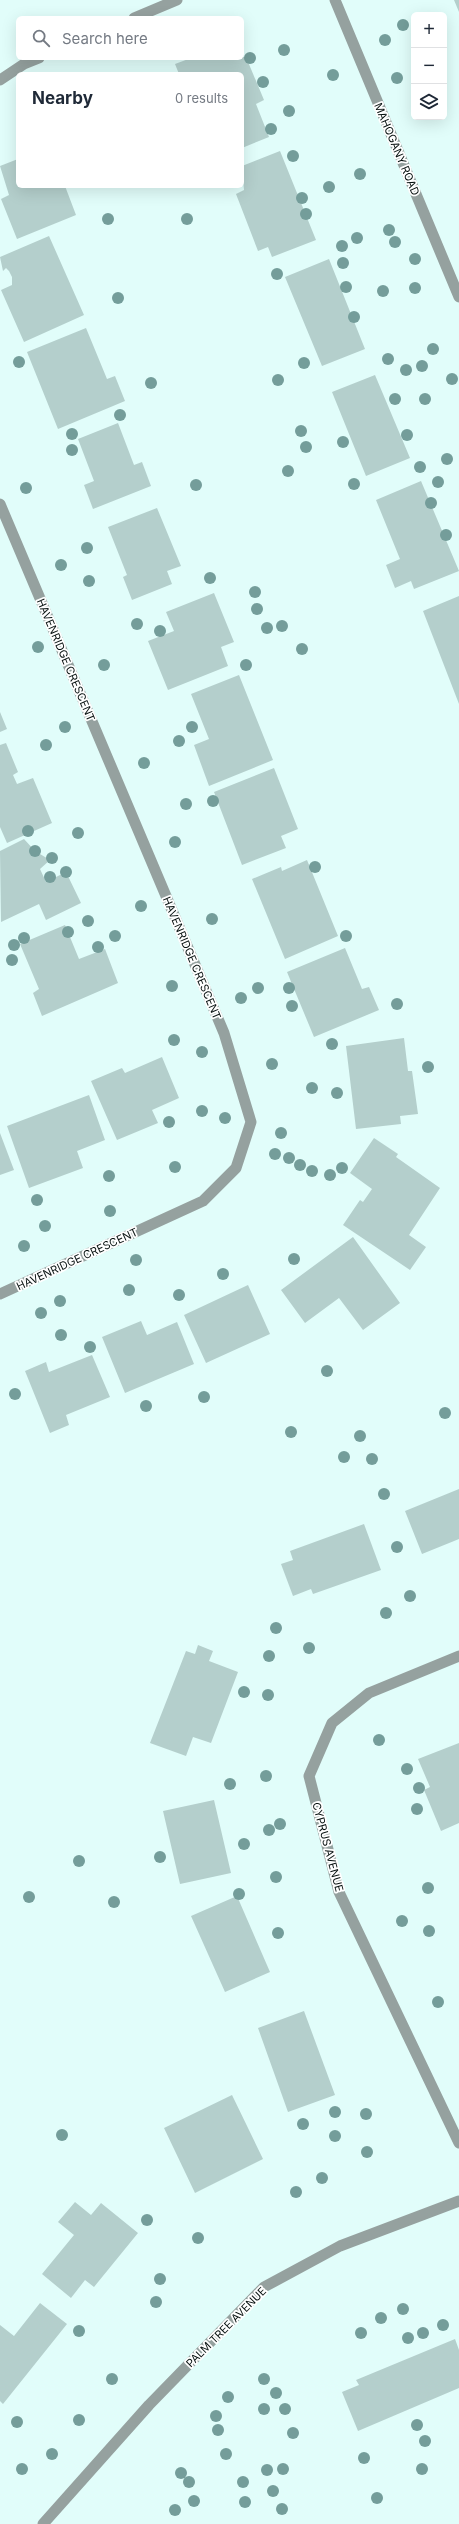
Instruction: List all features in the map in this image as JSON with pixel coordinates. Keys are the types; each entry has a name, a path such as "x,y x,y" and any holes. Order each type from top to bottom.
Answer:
{"street":[{"path":"139,16 177,0"},
{"name":"MAHOGANY ROAD","path":"335,0 459,297"},
{"path":"0,80 24,64 34,60"},
{"name":"HAVENRIDGE CRESCENT","path":"0,504 224,1033 251,1122 236,1168 203,1201 0,1294"},
{"name":"CYPRUS AVENUE","path":"459,1656 369,1693 332,1723 309,1776 339,1892 459,2143"},
{"name":"PALM TREE AVENUE","path":"43,2524 149,2405 264,2287 340,2246 459,2201"}],"building":[{"path":"454,0 459,0 459,12"},
{"path":"244,57 246,57 264,100 256,104 269,137 244,147 244,72 178,72 175,64 186,60 244,60"},
{"path":"280,151 316,240 272,257 268,247 258,251 236,194 244,190 244,165"},
{"path":"16,160 16,188 66,188 76,215 17,239 1,199 9,195 0,166"},
{"path":"49,236 84,315 24,342 1,290 12,285 12,277 6,268 3,271 0,257"},
{"path":"329,259 365,349 322,366 285,277"},
{"path":"86,328 107,379 115,376 125,401 58,429 27,352"},
{"path":"375,375 410,458 366,476 332,392"},
{"path":"118,423 134,465 142,462 151,486 93,509 84,485 94,481 78,439"},
{"path":"421,481 459,571 414,589 411,581 395,588 386,565 400,559 376,500"},
{"path":"157,508 181,566 167,571 172,584 132,600 123,577 127,575 108,527"},
{"path":"214,593 234,642 221,647 228,666 168,690 148,641 174,631 166,612"},
{"path":"459,596 459,704 423,611"},
{"path":"239,675 273,760 209,786 194,745 209,739 191,694"},
{"path":"0,712 7,729 0,732"},
{"path":"6,743 18,772 13,775 17,784 33,778 52,823 7,843 0,827 0,745"},
{"path":"274,768 298,829 281,836 286,848 242,865 214,792"},
{"path":"24,839 35,851 50,860 40,869 46,882 66,872 81,903 46,920 39,904 1,922 0,851"},
{"path":"307,860 338,936 285,959 252,879 281,867 282,871"},
{"path":"65,925 79,959 105,949 118,983 42,1016 33,993 39,989 20,944"},
{"path":"345,948 362,989 369,987 379,1010 314,1037 287,972"},
{"path":"404,1038 408,1071 412,1071 418,1114 400,1116 401,1124 356,1129 346,1046"},
{"path":"162,1057 179,1098 152,1110 158,1123 117,1140 91,1081 122,1068 125,1073"},
{"path":"89,1095 105,1140 77,1151 83,1168 29,1188 7,1126"},
{"path":"0,1133 14,1170 0,1175"},
{"path":"374,1138 398,1154 396,1157 440,1188 409,1235 426,1247 410,1270 343,1225 360,1200 363,1202 372,1189 350,1173"},
{"path":"353,1237 400,1303 363,1330 339,1298 305,1323 281,1290"},
{"path":"248,1285 270,1334 206,1363 184,1315"},
{"path":"141,1321 147,1335 177,1322 194,1364 125,1393 102,1337"},
{"path":"92,1355 110,1397 66,1415 69,1425 50,1433 25,1371 46,1362 49,1372"},
{"path":"459,1489 459,1539 422,1554 405,1511"},
{"path":"364,1524 381,1570 313,1594 311,1589 293,1596 281,1564 293,1560 290,1551"},
{"path":"198,1645 213,1651 209,1661 238,1672 211,1743 193,1737 186,1756 150,1743 186,1651 195,1654"},
{"path":"459,1743 459,1823 441,1831 424,1790 430,1787 418,1759"},
{"path":"214,1800 231,1873 180,1884 163,1811"},
{"path":"237,1896 270,1972 225,1992 191,1916"},
{"path":"304,2011 335,2095 288,2112 258,2028"},
{"path":"232,2095 263,2159 195,2193 164,2128"},
{"path":"75,2202 91,2215 101,2203 138,2233 94,2287 85,2280 71,2298 42,2274 74,2235 58,2222"},
{"path":"40,2303 67,2324 3,2404 0,2401 0,2325 14,2336"},
{"path":"455,2339 459,2350 459,2388 358,2431 342,2392 359,2385 356,2380"}]}
